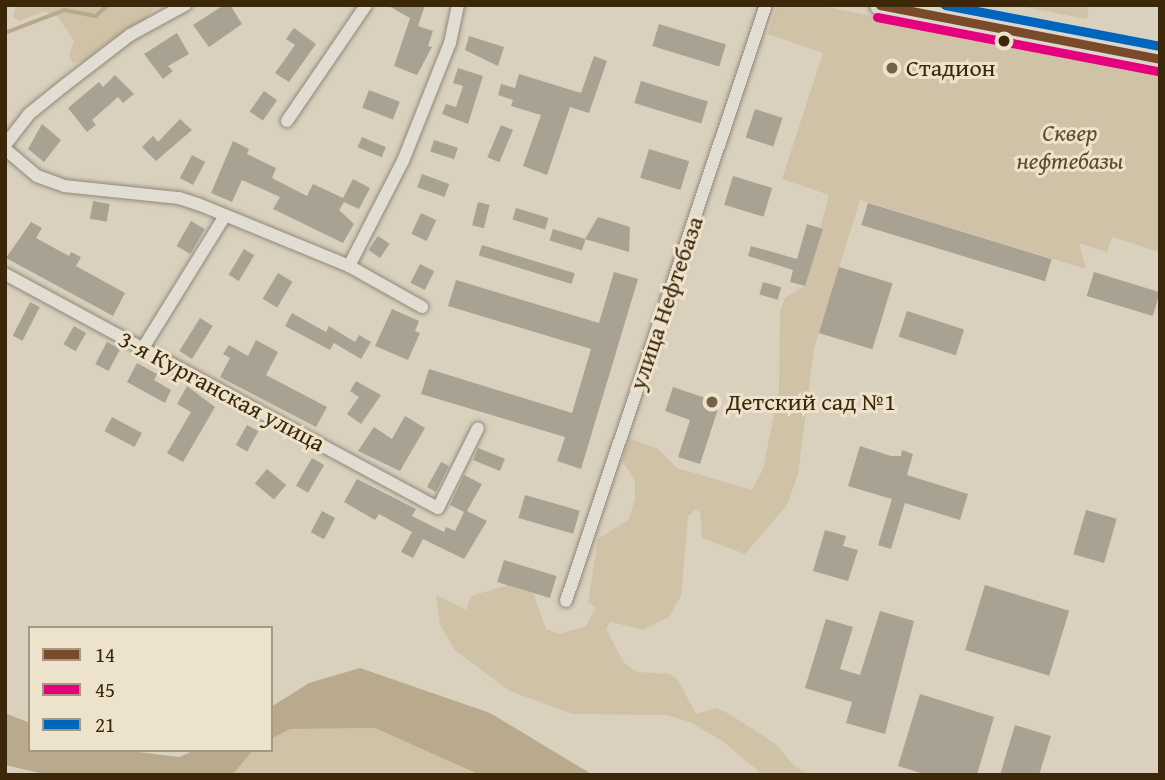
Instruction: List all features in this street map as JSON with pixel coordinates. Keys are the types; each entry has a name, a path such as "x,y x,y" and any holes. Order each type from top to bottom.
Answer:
{"main road":[{"path":"879,5 1160,59"}],"street":[{"path":"185,5 130,35 65,85 29,114 5,147 37,176 64,186 179,198 349,266 422,307"},
{"path":"287,121 366,5"},
{"path":"349,266 403,161 450,43 458,5"},
{"name":"улица Нефтебаза","path":"566,601 766,5"},
{"path":"143,348 225,216"},
{"name":"3-я Курганская улица","path":"5,274 438,508 478,428"}],"green space":[{"path":"17,5 158,5 136,28 106,43 87,60 73,63 69,56 74,41 58,17 44,11 19,21 13,16"},
{"name":"Сквер нефтебазы","path":"777,5 817,5 1160,73 1160,252 1112,237 1107,252 1079,243 1086,269 860,200 814,348 798,474 787,505 745,554 702,538 700,512 695,510 688,516 681,596 669,617 643,630 611,622 606,629 624,663 637,672 669,674 678,680 696,714 717,708 731,715 777,745 794,766 809,775 763,775 724,742 690,722 667,715 572,714 510,691 455,650 440,625 436,595 466,610 471,596 508,585 533,593 546,629 559,634 586,626 596,607 588,603 598,539 629,519 635,498 635,480 622,461 629,438 658,449 677,468 752,490 763,469 779,390 780,311 785,298 805,286 829,195 782,179 823,53 768,34"},
{"path":"1013,5 1089,5 1087,19"},
{"path":"375,728 480,775 232,775 250,752 273,752 273,738 289,729"}],"shaded area":[{"path":"360,668 490,713 593,775 480,775 375,728 290,729 273,738 273,706 309,683"},
{"path":"5,713 28,722 28,752 138,752 179,757 190,752 251,752 232,775 48,775 5,765"}],"building":[{"path":"224,5 230,5 242,24 209,47 193,25"},
{"path":"387,5 425,5 418,26 433,31 428,46 432,47 417,75 394,66 410,18"},
{"path":"659,24 726,44 719,66 652,46"},
{"path":"294,28 316,44 289,82 275,73 295,45 286,39"},
{"path":"177,33 189,54 168,66 173,71 163,79 144,54"},
{"path":"469,36 504,47 498,66 465,50"},
{"path":"594,56 607,61 589,113 570,107 547,175 523,166 541,115 511,106 513,100 498,95 501,84 515,88 519,74 581,93"},
{"path":"458,68 483,76 468,124 442,114 446,104 456,107 463,86 453,83"},
{"path":"115,75 134,94 123,103 118,97 92,120 96,125 87,132 68,108 99,82 103,87"},
{"path":"641,81 708,101 701,123 634,103"},
{"path":"369,90 400,102 393,120 362,108"},
{"path":"264,91 277,100 263,121 250,111"},
{"path":"755,109 783,118 773,146 746,138"},
{"path":"180,119 192,130 156,161 142,147 153,136 158,142"},
{"path":"42,124 61,140 44,162 28,149"},
{"path":"501,125 513,130 499,162 487,157"},
{"path":"362,137 386,147 382,157 358,147"},
{"path":"434,140 458,148 454,159 430,151"},
{"path":"233,141 249,149 247,154 276,168 272,178 307,196 313,184 343,198 353,179 370,188 359,209 344,202 339,210 354,224 343,243 273,209 280,197 242,180 232,202 211,193"},
{"path":"649,149 689,161 680,190 640,178"},
{"path":"192,155 205,162 193,185 180,178"},
{"path":"422,174 449,184 444,197 417,187"},
{"path":"733,176 772,188 763,217 724,205"},
{"path":"93,201 110,204 107,222 90,219"},
{"path":"478,202 490,205 484,228 472,225"},
{"path":"868,203 1052,259 1045,281 861,225"},
{"path":"516,208 549,218 545,229 512,219"},
{"path":"421,213 436,220 427,241 411,234"},
{"path":"598,217 630,227 629,252 585,239"},
{"path":"191,221 205,229 190,254 176,246"},
{"path":"31,222 42,228 36,238 69,256 71,252 81,257 76,266 125,293 113,316 6,258"},
{"path":"807,224 823,229 805,286 790,282 793,270 748,256 751,246 797,259"},
{"path":"553,229 586,239 582,250 549,240"},
{"path":"378,236 390,244 380,258 368,250"},
{"path":"482,245 575,273 572,284 479,256"},
{"path":"244,249 254,255 239,281 229,275"},
{"path":"420,264 434,271 425,290 410,283"},
{"path":"839,267 893,283 872,349 819,333"},
{"path":"614,272 638,279 581,469 557,461 565,437 421,394 429,369 572,413 591,349 448,306 456,280 599,323"},
{"path":"1094,272 1160,292 1153,316 1087,296"},
{"path":"278,273 293,282 277,307 263,299"},
{"path":"763,282 781,287 778,300 759,294"},
{"path":"30,302 40,307 23,341 13,336"},
{"path":"392,309 419,321 415,331 420,333 408,360 375,346"},
{"path":"907,311 964,330 956,355 899,337"},
{"path":"292,313 326,332 329,326 355,342 359,335 371,342 361,359 334,343 330,350 285,326"},
{"path":"200,318 213,326 192,359 179,351"},
{"path":"74,326 86,333 76,351 64,344"},
{"path":"256,340 278,352 266,375 327,407 316,427 220,377 230,358 223,354 229,345 248,356"},
{"path":"107,342 120,349 109,371 95,364"},
{"path":"137,363 157,374 154,380 171,390 165,403 127,382"},
{"path":"356,381 381,395 361,424 347,414 359,397 350,391"},
{"path":"187,386 215,407 183,462 167,453 191,412 177,404"},
{"path":"673,387 720,403 700,464 678,457 690,420 665,411"},
{"path":"405,416 425,428 400,471 358,451 374,427 392,439"},
{"path":"112,417 142,433 135,447 104,431"},
{"path":"247,425 258,431 247,451 236,445"},
{"path":"860,446 891,456 901,456 902,450 913,454 907,475 968,494 960,520 905,503 891,549 878,545 892,499 848,486"},
{"path":"478,448 505,459 500,471 473,460"},
{"path":"312,458 324,465 308,493 296,486"},
{"path":"441,462 449,466 436,492 427,487"},
{"path":"267,469 286,485 274,500 255,484"},
{"path":"464,475 482,484 467,511 487,521 464,559 423,539 413,558 401,552 412,532 379,514 375,520 344,502 357,479 416,509 412,516 444,532 446,527 455,531 464,512 450,505"},
{"path":"525,495 580,511 573,534 518,518"},
{"path":"1086,510 1117,519 1104,563 1073,554"},
{"path":"322,511 335,518 324,539 311,532"},
{"path":"825,530 846,536 843,546 858,550 848,581 813,571"},
{"path":"504,560 557,576 550,598 497,582"},
{"path":"985,585 1069,611 1049,676 965,650"},
{"path":"880,611 914,621 885,734 846,723 852,702 805,688 826,619 853,627 840,669 860,675"},
{"path":"920,694 994,717 977,775 927,775 898,766"},
{"path":"1015,725 1051,736 1039,775 1000,775"}],"waterway":[{"path":"5,33 65,10 96,16 108,5"}],"transit line":[{"name":"14","path":"880,5 1160,59"},
{"name":"21","path":"945,5 1160,46"},
{"name":"45","path":"877,17 1158,71"}],"place":[{"name":"Стадион","path":"892,68"},
{"name":"Детский сад №1","path":"712,402"}]}
